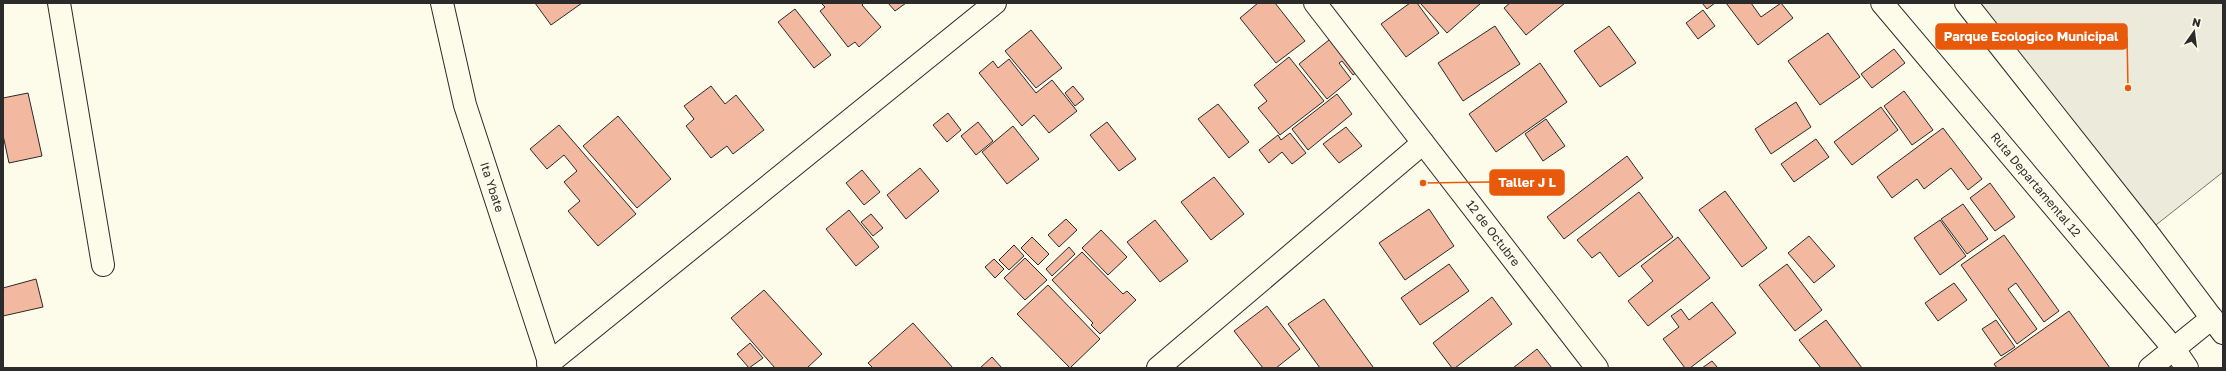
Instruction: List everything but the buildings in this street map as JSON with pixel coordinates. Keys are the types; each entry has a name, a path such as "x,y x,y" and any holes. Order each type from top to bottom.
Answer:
{"street":[{"path":"59,3 103,265"},
{"name":"Ita Ybate","path":"442,3 465,104 549,366"},
{"path":"549,366 995,3"},
{"name":"12 de Octubre","path":"1315,3 1597,368"},
{"name":"Ruta Departamental 12","path":"1882,3 2174,349 2187,368"},
{"path":"1966,3 2148,232 2218,326 2174,349 2150,368"},
{"path":"1158,368 1423,144"}],"shaded area":[{"path":"1966,3 2223,3 2223,172 2147,232"}],"place":[{"name":"Parque Ecologico Municipal","path":"2128,88"},
{"name":"Taller J L","path":"1423,183"}]}
